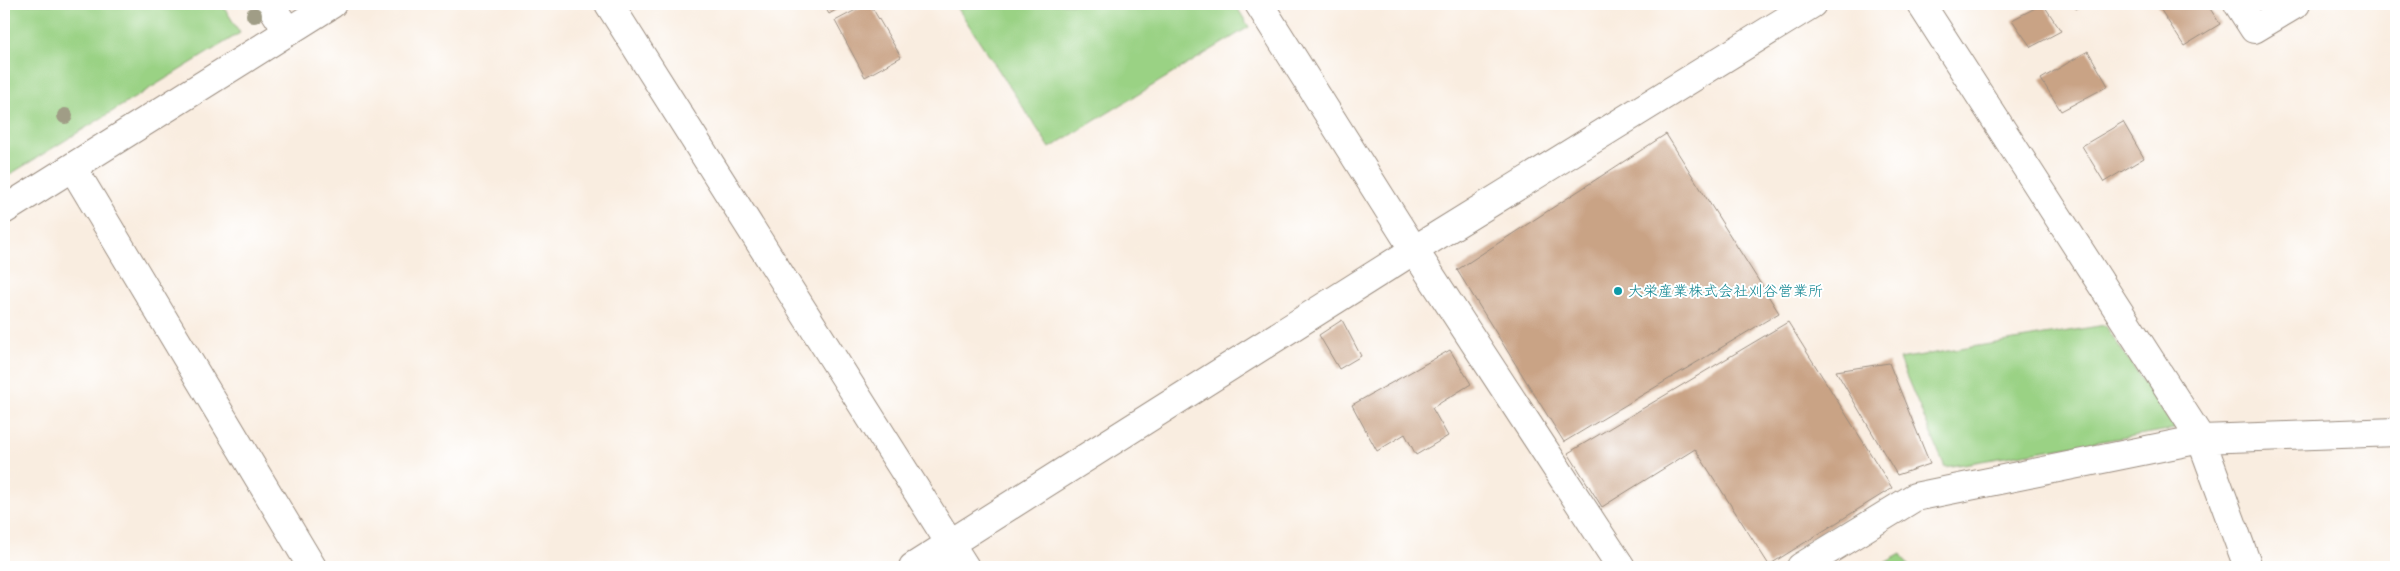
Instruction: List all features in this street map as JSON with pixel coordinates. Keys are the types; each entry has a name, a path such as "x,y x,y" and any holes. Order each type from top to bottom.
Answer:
{"street":[{"path":"270,4 288,32"},
{"path":"4,210 332,4"},
{"path":"609,4 965,567"},
{"path":"1259,4 1414,250 1621,567"},
{"path":"913,567 1414,250 1812,4"},
{"path":"1921,4 2200,439 2248,567"},
{"path":"2238,4 2254,29 2296,4"},
{"path":"73,168 312,567"},
{"path":"1801,567 1915,497 2200,439 2396,432"}],"green space":[{"path":"4,4 222,4 240,33 4,178"},
{"path":"955,4 1235,4 1249,27 1050,148"},
{"path":"2105,325 2175,429 1945,467 1899,359"},
{"path":"1901,554 1909,567 1877,567"}],"building":[{"path":"823,4 846,4 829,14"},
{"path":"870,4 901,57 865,77 835,21"},
{"path":"2043,4 2061,31 2031,47 2012,20"},
{"path":"2073,4 2085,4 2076,9"},
{"path":"2157,4 2207,4 2220,24 2184,46"},
{"path":"2088,51 2108,86 2061,111 2041,79"},
{"path":"2123,122 2144,158 2104,182 2082,146"},
{"name":"大栄産業株式会社刈谷営業所","path":"1666,134 1779,313 1564,442 1457,270"},
{"path":"1342,320 1361,356 1339,369 1319,335"},
{"path":"1788,322 1892,488 1769,565 1695,449 1602,507 1568,453"},
{"path":"1450,350 1471,384 1432,408 1448,436 1416,455 1405,434 1377,451 1352,405"},
{"path":"1889,363 1930,464 1897,475 1836,371"}],"place":[{"name":"大栄産業株式会社刈谷営業所","path":"1618,291"}]}
